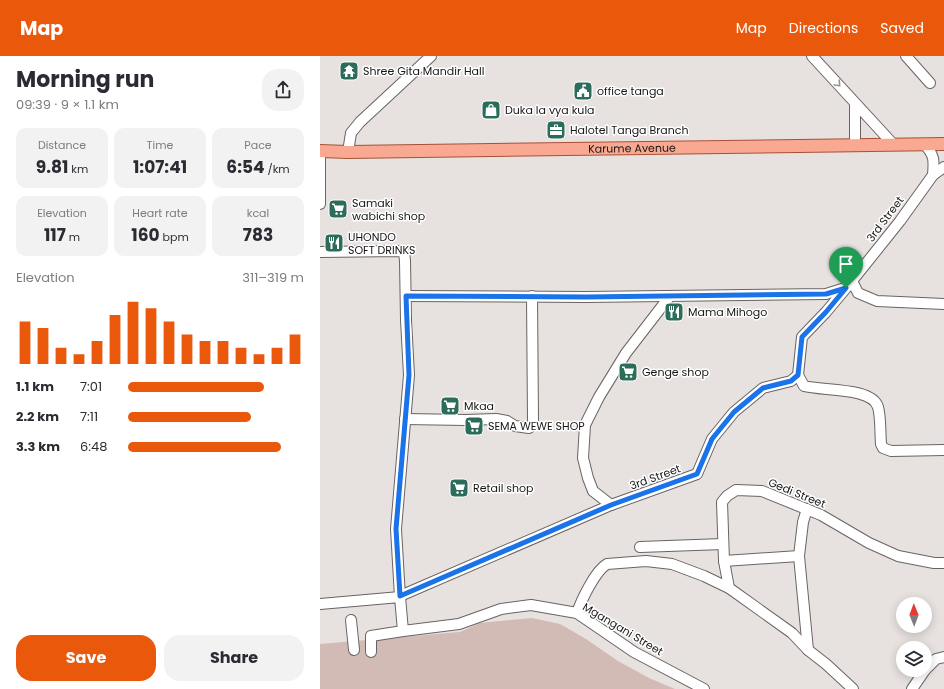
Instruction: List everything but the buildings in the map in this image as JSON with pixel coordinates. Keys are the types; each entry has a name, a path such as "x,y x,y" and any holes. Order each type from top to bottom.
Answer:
{"main road":[{"name":"Karume Avenue","path":"320,151 348,152 944,144"}],"street":[{"path":"348,152 351,133 360,122 431,56"},
{"path":"812,56 893,144"},
{"path":"906,56 930,83"},
{"path":"855,104 855,145"},
{"path":"925,145 932,153 933,175"},
{"path":"320,151 320,204"},
{"name":"3rd Street","path":"400,597 611,505 697,474 712,439 734,412 763,388 791,381 798,375 802,337 849,285 900,221 933,175 944,167"},
{"path":"320,252 404,252 409,375 396,529 403,631"},
{"path":"406,296 670,296 826,294 849,285 858,292 877,301 944,304"},
{"path":"405,419 496,419 507,421 515,426 529,428 533,421 531,380 532,296"},
{"path":"611,505 593,491 588,478 583,458 585,425 626,353 670,296"},
{"path":"798,375 804,386 864,394 874,400 878,406 881,444 883,448 891,451 944,450"},
{"name":"Gedi Street","path":"729,588 722,544 722,502 727,496 736,490 762,491 808,509 821,515 869,544 898,556 934,563 944,563"},
{"path":"808,509 803,522 799,556 808,650"},
{"path":"640,547 722,544"},
{"path":"724,561 799,556"},
{"path":"577,613 582,600 594,580 607,564 659,561 688,569 729,588 792,633 808,650 826,664 853,689"},
{"path":"320,604 400,597"},
{"name":"Mgangani Street","path":"371,652 370,636 459,624 501,609 531,605 577,613 634,652 704,689"},
{"path":"352,620 354,650"},
{"path":"932,663 936,659 944,657"},
{"path":"912,689 920,677"}],"shaded area":[{"path":"532,618 560,624 586,639 618,661 649,678 675,689 320,689 320,644 460,632 480,623"}],"place":[{"name":"Shree Gita Mandir Hall","path":"349,71"},
{"name":"office tanga","path":"583,91"},
{"name":"Duka la vya kula","path":"491,110"},
{"name":"Halotel Tanga Branch","path":"556,130"},
{"name":"Samaki wabichi shop","path":"338,209"},
{"name":"UHONDO SOFT DRINKS","path":"334,243"},
{"name":"Mama Mihogo","path":"674,312"},
{"name":"Genge shop","path":"628,372"},
{"name":"Mkaa","path":"450,406"},
{"name":"SEMA WEWE SHOP","path":"474,426"},
{"name":"Retail shop","path":"459,488"}],"route":[{"path":"846,288 802,337 798,375 795,379 763,388 734,412 712,439 697,474 611,505 400,596 396,529 409,375 406,296 586,297 826,294 846,288"}]}
